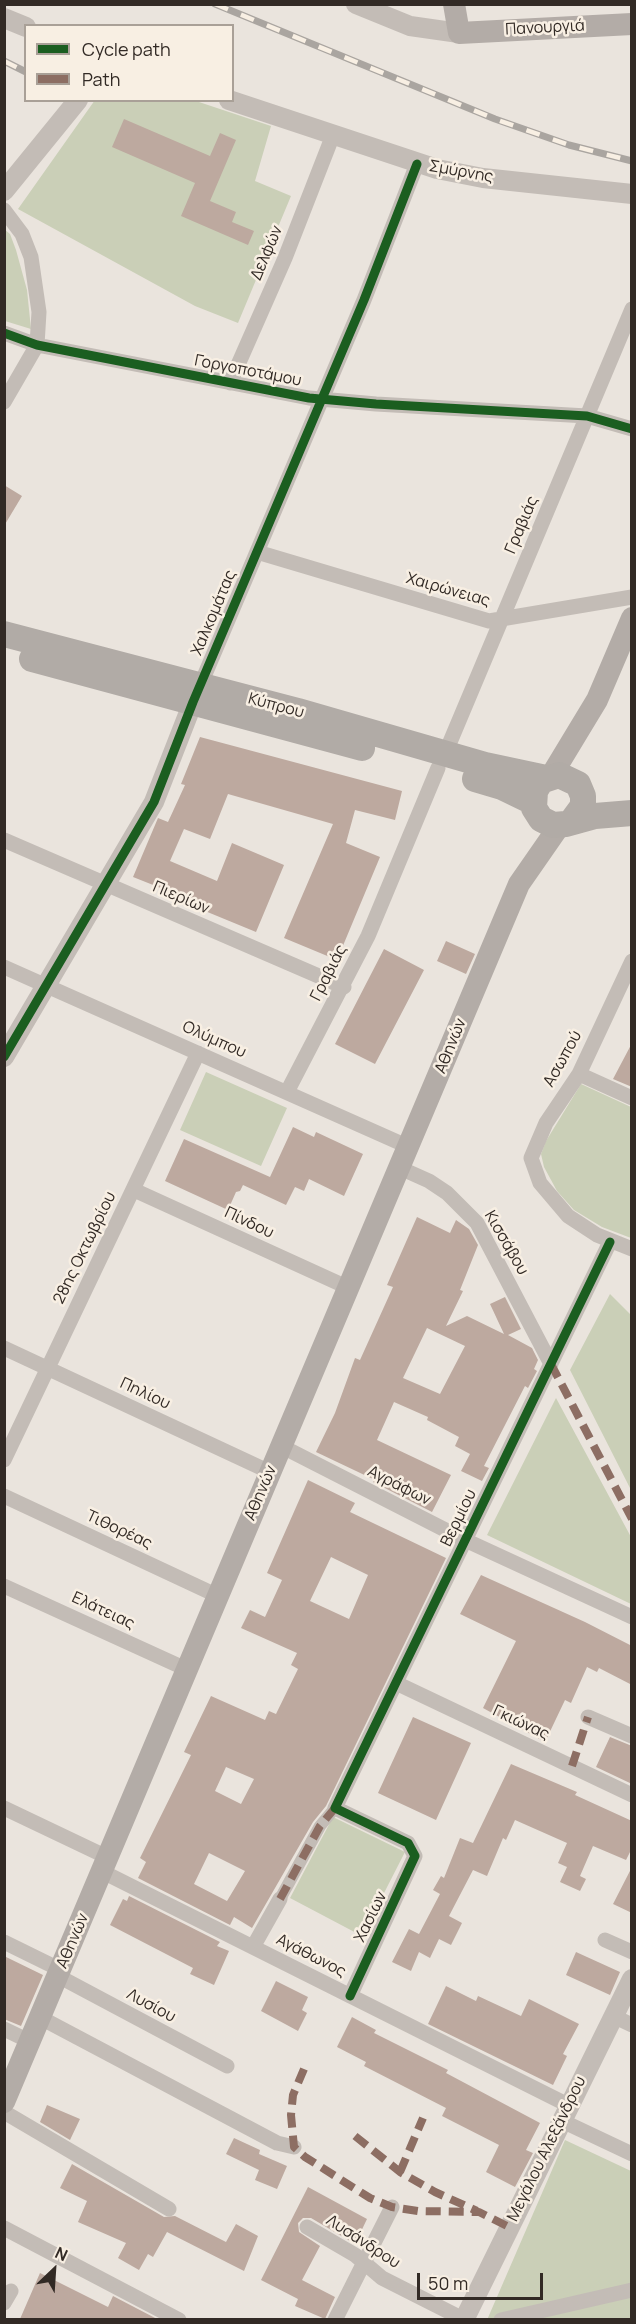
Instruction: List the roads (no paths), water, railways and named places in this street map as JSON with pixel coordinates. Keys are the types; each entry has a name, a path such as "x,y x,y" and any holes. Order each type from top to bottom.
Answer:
{"main road":[{"path":"454,4 459,33"},
{"name":"Πανουργιά","path":"459,33 632,24"},
{"path":"535,808 537,785 549,777 597,700 632,618"},
{"name":"Κύπρου","path":"4,634 196,694 442,761 549,777 566,776 598,796 632,797"},
{"name":"Κύπρου","path":"4,652 196,694"},
{"path":"566,823 583,806 578,767 589,736 597,700"},
{"name":"Κύπρου","path":"442,761 502,787 535,808 547,823 566,823"},
{"name":"Αθηνών","path":"519,884 522,859 534,831 535,808"},
{"path":"566,823 632,813"},
{"name":"Αθηνών","path":"5,2101 519,884 566,823"}],"street":[{"path":"356,4 410,26 459,33"},
{"path":"4,18 24,26"},
{"path":"4,191 76,102"},
{"name":"Σμύρνης","path":"234,102 417,164 483,178 632,194"},
{"name":"Δελφών","path":"230,383 285,258 333,135"},
{"name":"Χαλκομάτας","path":"4,1057 154,802 196,694 322,400 417,164"},
{"path":"4,210 22,234 35,272 39,312 37,345 4,402"},
{"name":"Γραβιάς","path":"287,1092 344,987 368,936 632,309"},
{"name":"Γοργοποτάμου","path":"4,333 37,345 322,400 587,416 632,429"},
{"name":"Χαιρώνειας","path":"257,552 489,621 500,622 632,597"},
{"name":"Πιερίων","path":"4,840 344,987"},
{"name":"Ασωπού","path":"610,1242 568,1216 535,1174 532,1151 546,1123 579,1074 626,986 632,961"},
{"name":"Ολύμπου","path":"4,967 409,1147"},
{"name":"28ης Οκτωβρίου","path":"4,1460 198,1053"},
{"path":"579,1074 632,1098"},
{"name":"Κισσάβου","path":"400,1168 429,1181 447,1193 477,1223 551,1364"},
{"name":"Πίνδου","path":"134,1190 349,1288"},
{"path":"610,1242 632,1249"},
{"name":"Βερμίου","path":"253,1947 320,1826 335,1808 610,1242"},
{"name":"Πηλίου","path":"4,1348 270,1472"},
{"name":"Αγράφων","path":"281,1446 465,1540 632,1617"},
{"name":"Τιθορέας","path":"4,1496 218,1596"},
{"name":"Ελάτειας","path":"4,1586 186,1669"},
{"name":"Γκιώνας","path":"396,1683 632,1796"},
{"path":"588,1717 632,1736"},
{"name":"Αγάθωνος","path":"4,1808 253,1947 350,1996 564,2113 632,2154"},
{"name":"Χασίων","path":"335,1808 408,1843 413,1850 414,1861 350,1996"},
{"path":"605,1940 632,1952"},
{"name":"Λυσίου","path":"4,1942 227,2066"},
{"name":"Μεγάλου Αλεξάνδρου","path":"464,2319 632,1979"},
{"path":"613,2016 632,2025"},
{"path":"41,2018 277,2143 294,2147"},
{"path":"4,2029 31,2042"},
{"path":"5,2101 169,2209"},
{"path":"335,2319 392,2207"},
{"name":"Λυσάνδρου","path":"307,2227 355,2255 363,2264 382,2277 464,2319"},
{"path":"4,2228 179,2319"},
{"path":"501,2319 632,2290"}],"railway":[{"path":"215,4 495,119 569,145 632,161"},
{"path":"4,61 24,71"}]}
